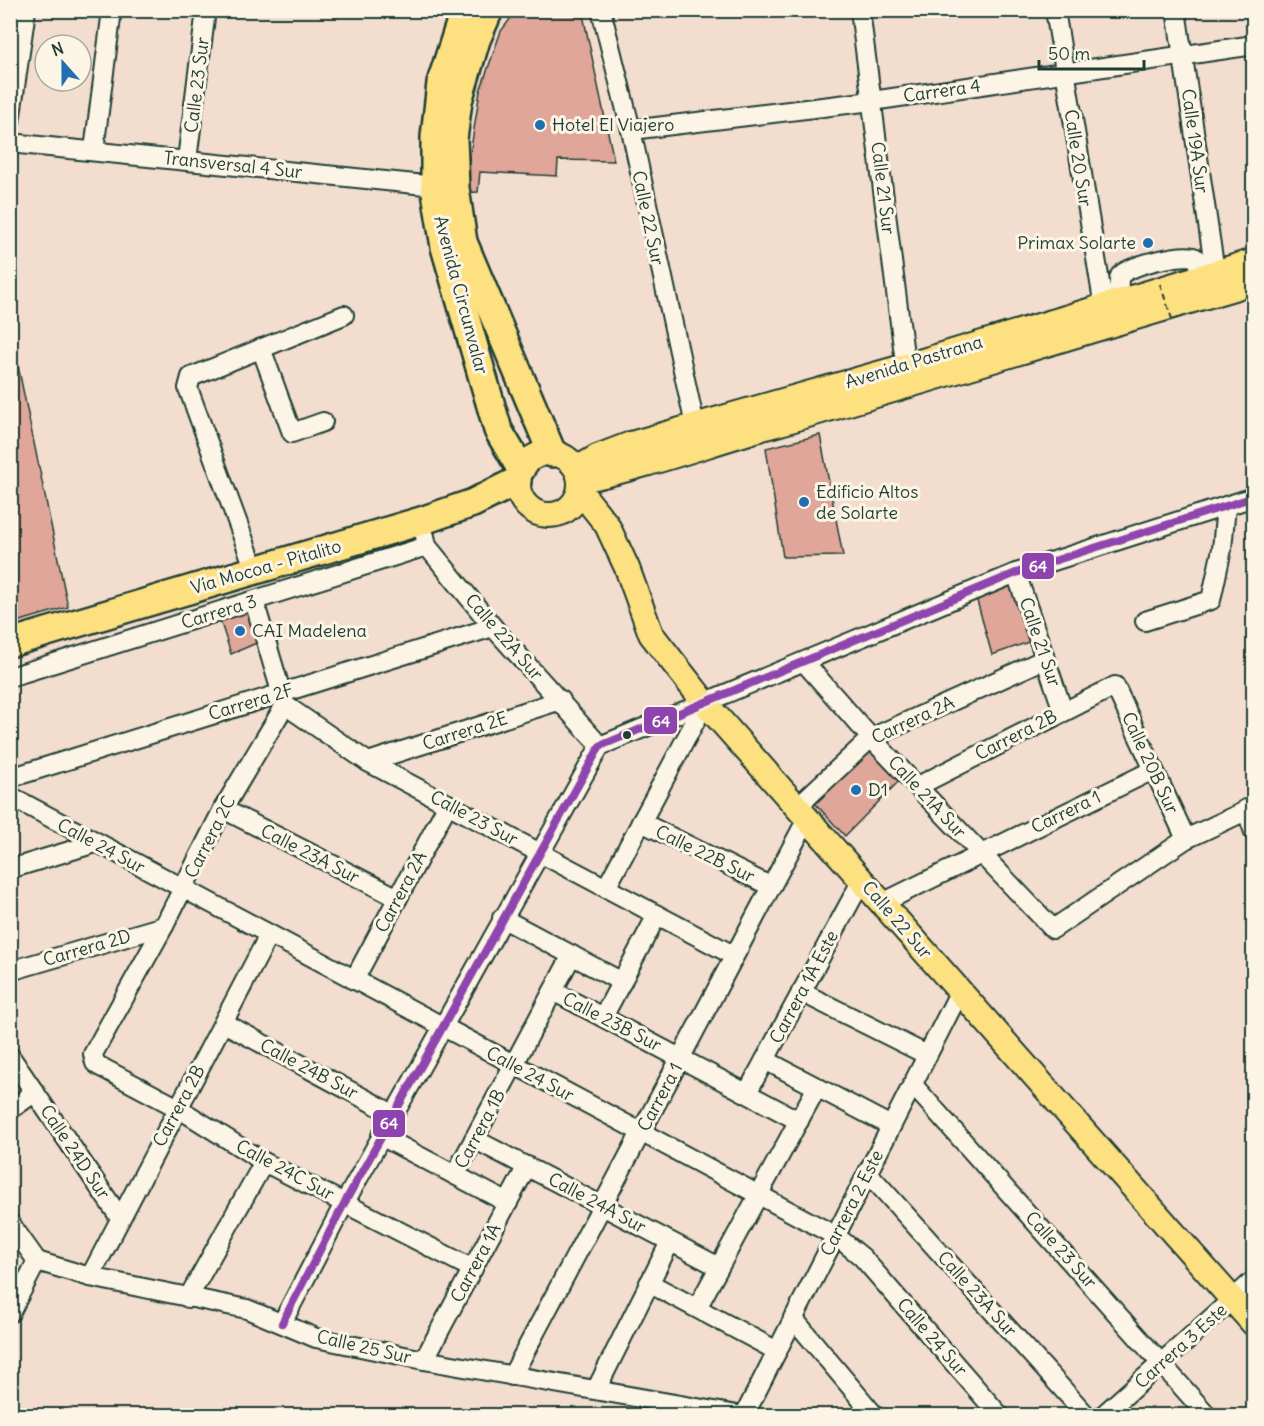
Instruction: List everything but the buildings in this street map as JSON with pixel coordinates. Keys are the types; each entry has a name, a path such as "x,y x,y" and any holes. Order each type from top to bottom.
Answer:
{"highway":[{"name":"Avenida Circunvalar","path":"467,10 459,27 441,83 435,137 445,187 463,242 552,453"},
{"name":"Avenida Circunvalar","path":"489,10 476,40 458,101 445,187 446,247 498,430 520,483"},
{"name":"Vía Mocoa - Pitalito","path":"10,644 255,570 424,533 474,503 520,483"}],"main road":[{"name":"Avenida Pastrana","path":"578,486 628,470 697,436 907,376 1110,310 1212,280 1254,261"},
{"name":"Avenida Pastrana","path":"1212,280 1254,282"},
{"path":"552,453 567,458 578,486 561,514 545,516 530,510 520,483 534,456 552,453"},
{"name":"Calle 22 Sur","path":"578,486 607,525 627,568 651,634 705,703 803,811 1254,1324"}],"street":[{"path":"10,122 26,10"},
{"path":"94,150 112,10"},
{"name":"Calle 23 Sur","path":"187,160 206,10"},
{"name":"Calle 22 Sur","path":"601,10 630,130 697,436"},
{"name":"Calle 21 Sur","path":"860,10 907,376"},
{"name":"Calle 20 Sur","path":"1055,10 1110,310"},
{"name":"Calle 19A Sur","path":"1176,10 1212,280"},
{"name":"Carrera 4","path":"630,130 872,101 1254,45"},
{"name":"Transversal 4 Sur","path":"10,143 445,187"},
{"path":"1110,310 1119,281 1127,270 1184,254 1196,258 1212,280"},
{"path":"255,570 188,388 191,377 344,315"},
{"path":"261,348 292,433 323,422"},
{"path":"282,1323 393,1114 538,852 600,746 1017,573 1254,497"},
{"path":"1144,621 1211,600 1222,549 1226,506"},
{"name":"Carrera 3","path":"10,677 254,601 424,533"},
{"name":"Calle 22A Sur","path":"424,533 493,627 600,746"},
{"name":"Calle 21 Sur","path":"1017,573 1063,711"},
{"path":"254,601 283,699"},
{"name":"Carrera 2F","path":"10,778 283,699 493,627"},
{"name":"Carrera 2A","path":"803,811 871,738 1045,659"},
{"name":"Calle 21A Sur","path":"804,662 871,738 1053,929 1186,839"},
{"name":"Carrera 2B","path":"918,786 1115,686"},
{"name":"Calle 20B Sur","path":"1115,686 1186,839"},
{"name":"Calle 23 Sur","path":"283,699 368,762 733,955"},
{"name":"Carrera 2C","path":"99,1066 95,1063 93,1054 164,926 223,809 283,699"},
{"name":"Carrera 2E","path":"368,762 561,700"},
{"path":"606,888 705,703"},
{"name":"Carrera 1","path":"882,903 1153,770"},
{"name":"Calle 24 Sur","path":"10,796 836,1236 862,1257 1000,1416"},
{"name":"Carrera 2A","path":"354,980 448,804"},
{"path":"1186,839 1250,808 1254,832"},
{"name":"Calle 23A Sur","path":"223,809 398,898"},
{"name":"Carrera 1","path":"512,1376 770,886 803,811"},
{"name":"Calle 22B Sur","path":"641,822 770,886"},
{"path":"10,869 96,843"},
{"name":"Carrera 1A Este","path":"747,1094 862,880"},
{"path":"603,1017 657,915"},
{"path":"502,918 622,982"},
{"name":"Carrera 2D","path":"10,971 164,926"},
{"name":"Carrera 2B","path":"90,1276 269,935"},
{"name":"Carrera 1B","path":"455,1175 572,955"},
{"name":"Calle 23B Sur","path":"553,991 799,1121"},
{"name":"Carrera 2 Este","path":"743,1416 960,991"},
{"path":"801,992 927,1055"},
{"name":"Calle 24B Sur","path":"224,1023 393,1114"},
{"name":"Calle 24D Sur","path":"10,1056 120,1218"},
{"path":"765,1060 891,1126"},
{"name":"Calle 24C Sur","path":"99,1066 178,1108 264,1162 473,1269"},
{"name":"Calle 23 Sur","path":"913,1085 1163,1362 1208,1416"},
{"path":"697,1308 817,1087"},
{"path":"10,1110 35,1092"},
{"path":"381,1136 508,1203"},
{"name":"Calle 24A Sur","path":"474,1138 719,1268"},
{"path":"188,1298 264,1162"},
{"name":"Carrera 1A","path":"424,1360 527,1167"},
{"name":"Calle 23A Sur","path":"868,1173 1087,1416"},
{"path":"10,1223 38,1261 10,1312"},
{"path":"596,1390 670,1242"},
{"name":"Calle 25 Sur","path":"38,1261 90,1276 247,1309 316,1338 424,1360 743,1416"},
{"name":"Carrera 3 Este","path":"1102,1416 1254,1280"},
{"path":"649,1283 777,1351"},
{"path":"793,1318 875,1416"}],"path":[{"path":"1160,285 1172,319"}],"transit line":[{"name":"64","path":"282,1323 345,1202 600,746 1016,573 1254,497"}],"place":[{"name":"Hotel El Viajero","path":"540,125"},
{"name":"Primax Solarte","path":"1148,243"},
{"name":"Edificio Altos de Solarte","path":"804,502"},
{"name":"CAI Madelena","path":"240,631"},
{"name":"D1","path":"856,790"}]}
